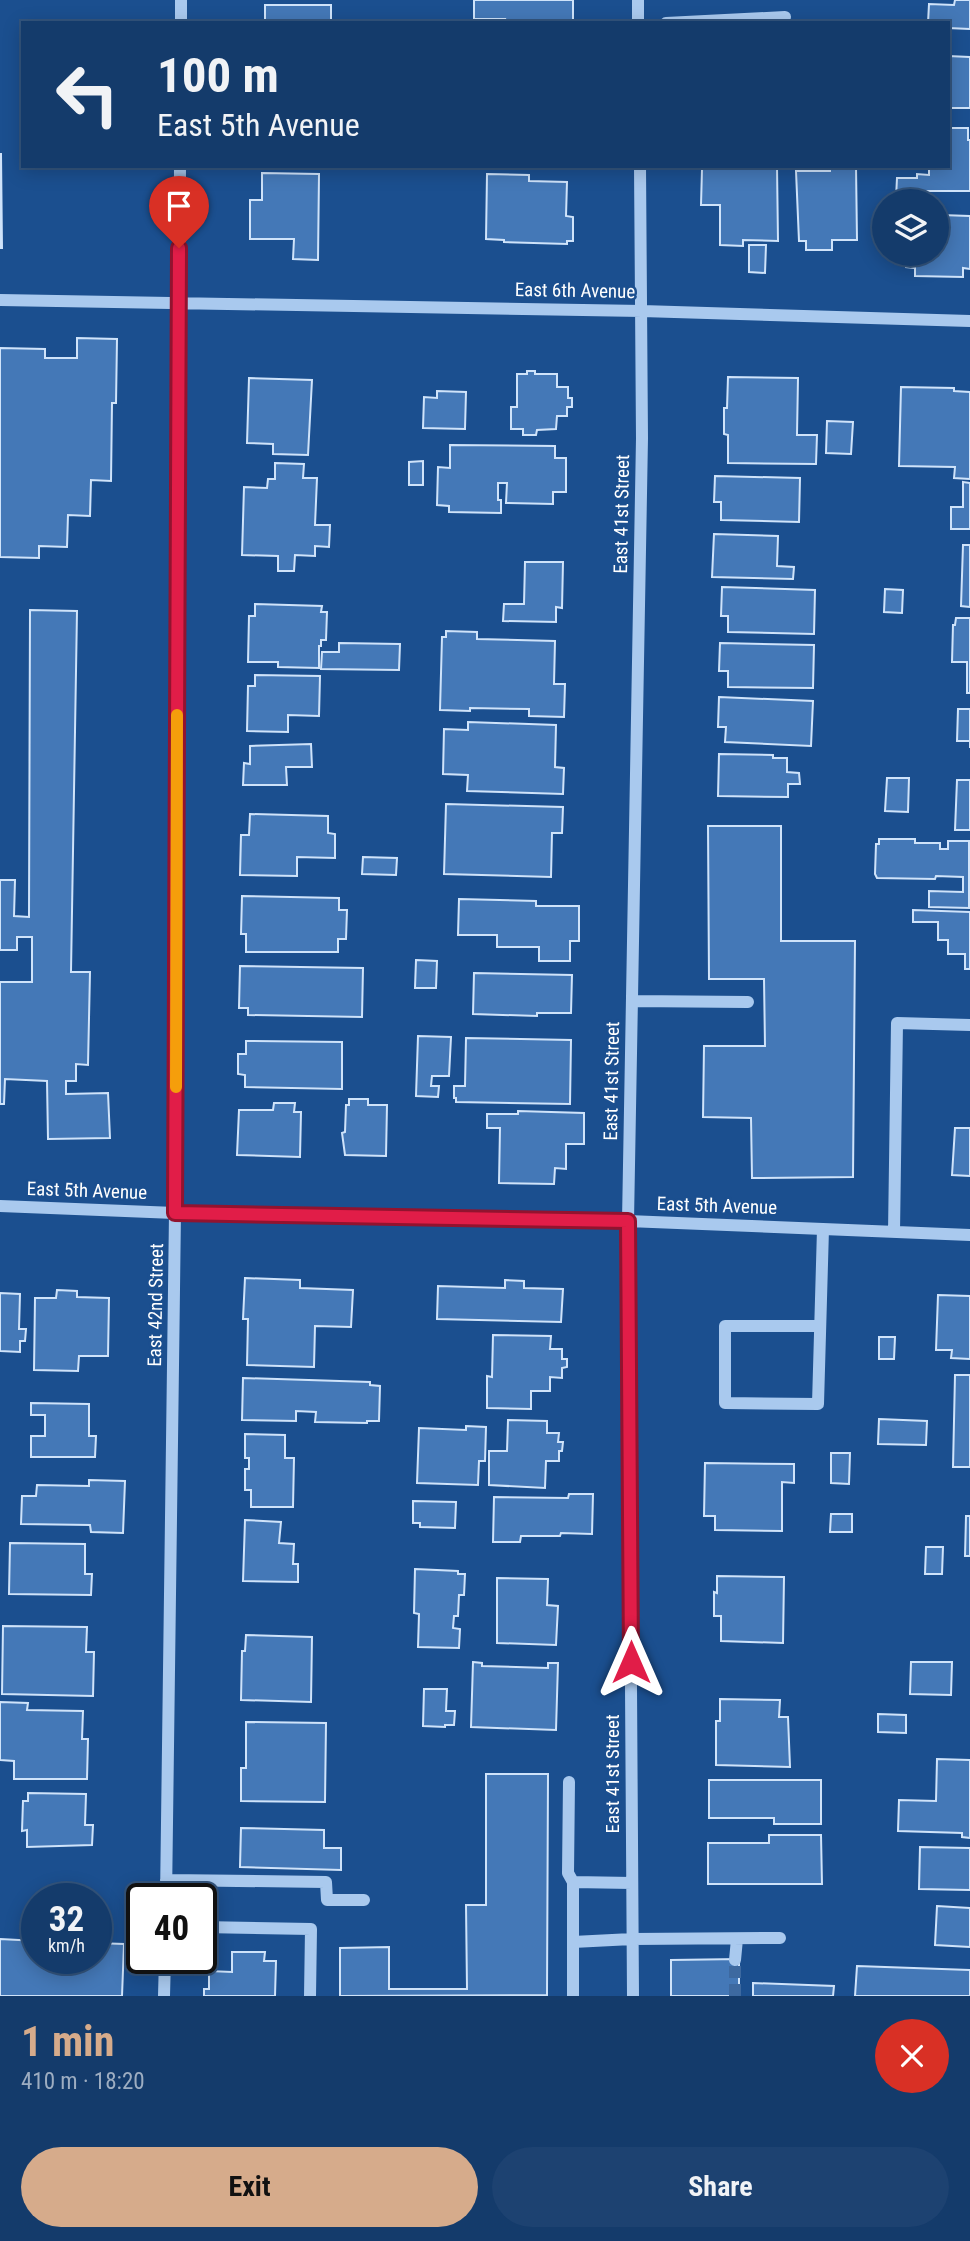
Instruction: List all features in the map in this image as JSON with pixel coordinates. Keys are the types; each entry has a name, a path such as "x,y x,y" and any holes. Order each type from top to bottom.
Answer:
{"street":[{"path":"181,0 181,21"},
{"path":"638,0 638,21"},
{"path":"706,21 785,17"},
{"name":"East 42nd Street","path":"166,1880 175,1213 180,168"},
{"name":"East 41st Street","path":"632,1996 628,1221 642,438 640,168"},
{"name":"East 6th Avenue","path":"0,300 642,311 970,321"},
{"path":"632,1001 748,1002"},
{"path":"894,1232 897,1024 970,1025"},
{"name":"East 5th Avenue","path":"0,1206 175,1213 628,1221 970,1235"},
{"path":"820,1326 725,1326 725,1403 818,1404 823,1229"},
{"path":"569,1782 568,1873 573,1882 573,1996"},
{"path":"166,1880 326,1882 327,1900 364,1900"},
{"path":"573,1882 632,1883"},
{"path":"217,1927 311,1929 310,1996"},
{"path":"573,1942 780,1938"},
{"path":"735,1959 737,1939"},
{"path":"164,1996 165,1974"}],"building":[{"path":"474,0 573,0 573,21 474,19"},
{"path":"955,0 970,0 970,29 950,28 950,21 928,21 929,4 954,5"},
{"path":"265,5 331,5 331,21 265,21"},
{"path":"950,56 970,57 970,108 950,108"},
{"path":"950,128 968,128 970,191 896,189 897,178 917,178 917,174 929,175 929,168 950,168"},
{"path":"0,154 2,248 0,248"},
{"path":"777,168 778,241 743,240 743,246 720,245 720,205 701,205 702,169"},
{"path":"830,168 856,168 857,240 832,240 832,250 806,250 806,241 799,241 796,171 830,171"},
{"path":"262,173 319,174 318,260 293,259 294,239 250,239 250,200 262,200"},
{"path":"487,174 529,175 529,181 567,182 566,216 573,217 573,241 567,241 567,244 486,239"},
{"path":"949,215 970,216 970,269 963,268 963,277 915,276 915,268 906,267 949,266"},
{"path":"749,245 766,245 765,273 749,272"},
{"path":"77,338 117,339 116,403 112,403 111,481 91,480 90,516 68,515 67,547 39,546 39,558 0,557 0,348 45,349 45,358 77,358"},
{"path":"527,371 535,371 535,374 557,374 557,387 568,387 568,398 572,398 572,407 567,407 567,416 557,416 556,429 537,430 536,435 523,435 523,429 511,429 511,407 517,407 517,374 527,374"},
{"path":"728,377 798,378 797,435 817,435 816,464 728,463 724,408 727,408"},
{"path":"249,378 312,380 308,455 273,454 273,444 247,443"},
{"path":"901,387 954,388 954,391 970,392 970,479 954,478 955,467 899,466"},
{"path":"437,391 466,392 465,429 423,428 424,397 437,398"},
{"path":"827,421 853,422 851,454 826,453"},
{"path":"450,445 555,446 555,458 566,458 566,492 553,492 553,504 506,503 507,483 498,483 501,513 449,512 449,506 437,505 438,467 450,468"},
{"path":"423,461 423,485 409,485 409,462"},
{"path":"275,463 304,464 303,478 317,478 315,525 330,525 329,547 315,546 315,556 295,555 294,571 278,571 278,556 242,555 244,487 267,488 268,479 275,479"},
{"path":"715,476 800,478 799,522 721,520 721,502 714,502"},
{"path":"963,482 970,483 970,529 951,529 951,507 963,507"},
{"path":"714,534 778,536 777,566 794,567 793,579 712,577"},
{"path":"963,545 970,545 970,607 961,606"},
{"path":"525,562 563,562 562,608 556,607 556,622 503,621 504,604 524,604"},
{"path":"722,587 815,590 814,634 728,632 728,616 721,616"},
{"path":"885,589 903,590 902,613 884,612"},
{"path":"255,604 322,606 321,612 327,612 326,640 321,640 319,646 319,668 278,667 278,662 248,662 249,616 255,616"},
{"path":"30,610 77,611 71,972 90,972 88,1065 76,1064 76,1081 66,1081 66,1094 108,1093 110,1138 48,1139 47,1081 5,1079 4,1104 0,1104 0,982 32,982 32,937 17,937 17,950 0,950 0,880 15,880 14,916 29,917"},
{"path":"956,618 970,618 970,693 967,693 967,662 952,662 953,625"},
{"path":"446,631 477,632 477,639 555,641 554,684 565,684 564,717 529,716 529,709 440,710 442,637 446,637"},
{"path":"339,643 400,644 399,670 321,669 322,652 339,652"},
{"path":"720,643 814,645 813,688 728,687 728,671 719,671"},
{"path":"255,675 320,676 319,716 288,715 288,732 247,731 248,686 255,686"},
{"path":"719,697 813,701 811,746 725,742 726,727 718,727"},
{"path":"958,709 970,709 970,741 957,741"},
{"path":"468,722 556,725 555,767 564,768 563,794 467,791 468,775 443,774 444,729 468,730"},
{"path":"311,744 312,767 286,767 287,785 243,785 244,763 250,764 250,746"},
{"path":"719,754 773,755 773,758 787,758 787,772 799,773 800,784 788,784 788,797 718,796"},
{"path":"887,778 909,778 908,812 885,811"},
{"path":"957,780 970,780 970,830 955,830"},
{"path":"446,804 563,807 562,833 552,833 551,877 444,874"},
{"path":"250,814 328,816 328,833 335,834 335,858 297,857 297,876 240,875 241,835 249,835"},
{"path":"708,826 781,826 781,941 855,941 853,1177 752,1178 751,1118 703,1117 704,1046 765,1046 764,979 709,979"},
{"path":"879,839 915,839 915,843 940,843 940,849 948,849 948,841 969,841 969,908 929,907 929,891 963,892 963,877 877,878 876,844 879,844"},
{"path":"363,857 397,858 396,875 362,874"},
{"path":"242,896 339,898 339,910 347,910 346,939 338,939 338,952 246,952 246,934 241,934"},
{"path":"459,899 536,901 536,906 579,906 579,941 570,941 570,961 539,961 539,947 497,947 497,935 458,935"},
{"path":"913,910 970,912 970,969 965,969 965,954 948,954 948,940 938,940 938,922 913,922"},
{"path":"416,960 437,961 436,988 415,988"},
{"path":"240,966 363,968 362,1017 248,1015 248,1008 239,1008"},
{"path":"474,973 572,975 571,1013 537,1013 537,1016 473,1014"},
{"path":"418,1036 451,1037 449,1076 432,1076 431,1086 439,1086 438,1097 416,1096"},
{"path":"466,1038 571,1040 570,1104 456,1102 454,1086 465,1086"},
{"path":"246,1041 342,1042 342,1089 245,1087 245,1075 238,1074 238,1054 246,1054"},
{"path":"349,1099 368,1099 368,1105 387,1105 386,1156 345,1155 342,1133 345,1132 346,1105 349,1105"},
{"path":"274,1103 295,1103 294,1112 301,1112 300,1157 237,1155 239,1110 273,1110"},
{"path":"518,1111 584,1113 584,1144 566,1144 566,1169 555,1168 554,1184 499,1183 500,1128 487,1128 487,1114 518,1114"},
{"path":"955,1128 970,1128 970,1176 952,1175"},
{"path":"245,1278 300,1280 300,1288 353,1290 351,1327 315,1326 314,1367 247,1365 248,1319 243,1319"},
{"path":"505,1280 524,1281 524,1288 563,1289 561,1322 437,1319 438,1286 505,1288"},
{"path":"57,1290 77,1291 77,1297 109,1298 108,1356 79,1356 78,1371 34,1370 35,1298 56,1298"},
{"path":"0,1293 20,1294 19,1329 26,1329 25,1341 20,1341 20,1352 0,1351"},
{"path":"938,1295 970,1296 970,1359 951,1358 952,1350 936,1350"},
{"path":"493,1335 551,1336 550,1349 562,1349 562,1359 567,1359 567,1367 562,1368 562,1378 550,1377 550,1391 531,1391 531,1409 487,1408 487,1376 492,1377"},
{"path":"879,1337 895,1337 894,1359 879,1359"},
{"path":"955,1375 970,1375 970,1467 953,1467"},
{"path":"243,1378 370,1382 370,1385 380,1386 379,1421 315,1422 316,1412 296,1411 296,1421 242,1420"},
{"path":"31,1403 89,1404 89,1436 96,1436 95,1457 31,1457 31,1436 45,1436 45,1415 31,1415"},
{"path":"879,1419 927,1421 926,1445 878,1444"},
{"path":"508,1420 547,1421 547,1433 559,1433 558,1442 563,1442 562,1451 559,1451 559,1461 546,1461 545,1488 489,1485 489,1451 507,1451"},
{"path":"466,1426 486,1427 485,1461 479,1461 478,1485 417,1483 419,1428 466,1430"},
{"path":"245,1434 285,1435 285,1458 294,1458 293,1507 251,1507 251,1490 245,1490 245,1469 249,1469 249,1458 245,1458"},
{"path":"831,1453 850,1453 849,1484 831,1483"},
{"path":"705,1463 794,1464 794,1483 782,1482 782,1531 715,1530 715,1516 704,1516"},
{"path":"89,1480 125,1481 123,1533 91,1532 90,1525 21,1524 22,1496 36,1496 37,1485 89,1486"},
{"path":"569,1494 593,1494 592,1534 521,1536 520,1542 493,1542 494,1497 568,1498"},
{"path":"413,1501 456,1502 455,1528 420,1527 420,1523 413,1523"},
{"path":"831,1514 852,1514 852,1532 830,1532"},
{"path":"966,1516 970,1516 970,1556 965,1556"},
{"path":"245,1520 281,1522 279,1543 294,1544 293,1564 298,1564 298,1582 243,1581"},
{"path":"10,1543 85,1544 85,1574 92,1574 91,1595 9,1594"},
{"path":"926,1547 943,1547 942,1574 925,1574"},
{"path":"415,1569 458,1571 458,1574 465,1574 464,1595 459,1595 458,1616 454,1616 453,1628 460,1629 459,1648 418,1647 419,1614 414,1613"},
{"path":"717,1576 784,1577 783,1643 721,1641 721,1616 714,1616"},
{"path":"497,1578 548,1579 547,1605 558,1606 556,1645 497,1643"},
{"path":"3,1626 87,1627 86,1652 94,1652 93,1696 2,1694"},
{"path":"246,1635 312,1637 311,1702 241,1700 242,1651 245,1651"},
{"path":"473,1662 482,1663 482,1666 548,1668 548,1663 558,1663 556,1730 471,1727"},
{"path":"911,1662 952,1662 951,1695 910,1694"},
{"path":"424,1689 447,1689 446,1711 455,1711 454,1725 423,1726"},
{"path":"720,1699 780,1700 779,1717 788,1717 790,1767 716,1765 716,1721 720,1721"},
{"path":"0,1702 28,1703 27,1710 83,1711 82,1739 88,1739 87,1779 14,1779 14,1761 0,1760"},
{"path":"878,1714 906,1715 906,1733 878,1732"},
{"path":"246,1722 326,1723 325,1802 241,1801 241,1768 246,1768"},
{"path":"937,1759 970,1760 970,1838 962,1837 962,1833 898,1831 899,1800 936,1801"},
{"path":"486,1774 548,1774 547,1995 340,1996 340,1948 389,1947 389,1989 467,1989 466,1905 486,1905"},
{"path":"709,1780 821,1780 821,1824 774,1824 774,1818 709,1818"},
{"path":"28,1793 86,1794 85,1825 93,1825 92,1845 27,1847 27,1830 22,1831 23,1801 28,1801"},
{"path":"241,1828 324,1830 324,1848 341,1848 341,1870 240,1867"},
{"path":"769,1835 821,1835 822,1884 708,1884 708,1843 769,1843"},
{"path":"920,1847 970,1848 970,1890 919,1889"},
{"path":"937,1906 970,1908 970,1947 935,1945"},
{"path":"0,1939 21,1940 21,1974 112,1974 112,1944 124,1944 122,1996 0,1996"},
{"path":"232,1952 265,1952 264,1961 276,1961 275,1996 204,1996 204,1989 209,1989 209,1974 232,1972"},
{"path":"739,1959 739,1996 671,1996 671,1960"},
{"path":"857,1966 970,1970 970,1996 855,1996"},
{"path":"753,1983 834,1986 833,1996 753,1996"}],"tunnel":[{"path":"735,1960 735,1996"}],"slow traffic":[{"path":"176,1087 177,715"}],"route":[{"path":"179,248 175,1213 628,1221 631,1662"}]}
